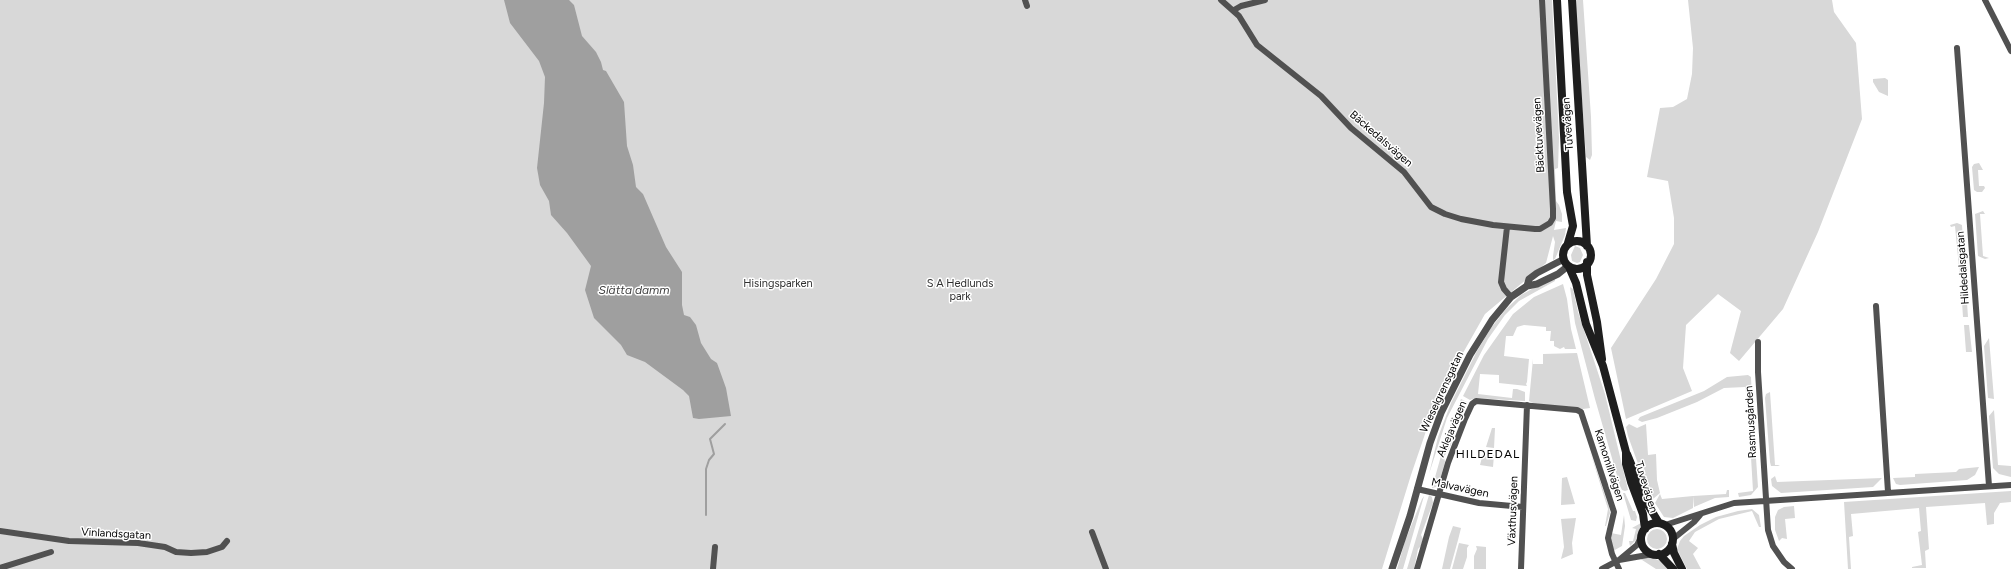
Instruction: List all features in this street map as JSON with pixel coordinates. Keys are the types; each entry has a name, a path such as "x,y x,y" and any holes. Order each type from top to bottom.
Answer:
{"main road":[{"name":"Tuvevägen","path":"1557,0 1567,192 1572,226 1568,244 1564,251 1567,264 1576,283 1586,324 1602,366 1626,452 1648,505 1662,524 1671,530 1674,553 1682,569"},
{"name":"Tuvevägen","path":"1572,0 1587,246 1589,256 1587,262 1587,275 1597,322 1602,366"},
{"path":"1568,244 1578,240 1587,246"},
{"path":"1567,264 1580,268 1587,262"},
{"name":"Tuvevägen","path":"1626,452 1626,464 1643,514 1644,547 1656,554 1673,569"},
{"name":"Tuvevägen","path":"1644,532 1652,524 1662,524"},
{"path":"1656,554 1666,552 1672,541"}],"street":[{"name":"Bäckedalsvägen","path":"1221,0 1234,10 1257,45 1321,96 1351,128 1404,172 1431,207 1445,214 1461,219 1507,227"},
{"path":"1234,10 1241,6 1265,0"},
{"name":"Bäcktuvevägen","path":"1507,227 1540,229 1547,226 1552,218 1542,0"},
{"path":"1985,0 2011,51"},
{"name":"Hildedalsgatan","path":"1957,48 1989,486"},
{"path":"1507,227 1502,282 1504,289 1511,297"},
{"name":"Wieselgrensgatan","path":"1392,569 1430,443 1441,413 1456,382 1489,325 1511,297 1527,286 1529,279 1537,273 1567,264"},
{"path":"1876,306 1888,492"},
{"name":"Rasmusgården","path":"1758,342 1765,501 1768,530 1773,546 1784,562 1792,569"},
{"name":"Aklejavägen","path":"1416,569 1448,463 1465,419 1474,401 1577,410 1581,412"},
{"name":"Växthusvägen","path":"1521,569 1527,405"},
{"name":"Kamomillvägen","path":"1581,412 1614,512 1608,538 1619,569"},
{"path":"1662,524 1690,516 1700,515 1712,509 1734,503 2011,485"},
{"name":"Malvavägen","path":"1417,489 1479,503 1523,507"},
{"path":"1672,541 1700,515"},
{"name":"Vinlandsgatan","path":"0,531 69,541 138,543 165,547 176,552 191,553 207,552 222,547 227,542"},
{"path":"1092,532 1106,569"},
{"path":"1602,569 1617,561 1637,545 1644,532"},
{"path":"714,569 715,547"},
{"path":"0,568 52,552"},
{"path":"1617,561 1656,554"}],"green space":[{"name":"S A Hedlunds park","path":"0,0 1552,0 1559,138 1558,168 1555,169 1556,201 1562,214 1562,222 1556,221 1554,230 1566,228 1565,235 1555,259 1553,260 1555,242 1553,236 1546,263 1485,314 1437,399 1411,475 1382,569 0,569"},
{"path":"1575,0 1583,0 1591,117 1592,155 1590,160 1586,157"},
{"path":"1688,0 1832,0 1834,12 1856,43 1862,119 1818,232 1783,309 1739,361 1730,353 1741,311 1718,294 1686,325 1683,368 1692,391 1626,419 1611,348 1656,279 1674,244 1674,218 1668,181 1647,177 1660,108 1673,107 1687,99 1692,74 1693,48"},
{"path":"1885,78 1888,80 1888,96 1879,92 1873,82 1873,79"},
{"path":"1979,163 1983,170 1978,170 1979,186 1984,186 1985,188 1982,192 1977,192 1974,190 1972,167 1974,164"},
{"path":"1983,211 1985,214 1980,214 1983,256 1989,258 1985,259 1978,256 1975,214"},
{"path":"1957,223 1962,225 1966,287 1965,278 1960,278 1955,226 1951,227 1950,225"},
{"path":"1575,246 1580,248 1583,255 1580,262 1577,263 1572,261 1571,255"},
{"path":"1555,279 1555,281 1519,301 1505,315 1488,339 1447,418 1429,474 1438,437 1451,403 1477,351 1491,328 1506,309 1521,295 1539,285"},
{"path":"1563,284 1576,349 1565,349 1564,347 1560,349 1554,346 1554,341 1550,341 1551,331 1546,331 1546,327 1524,325 1517,327 1513,336 1506,336 1504,356 1529,359 1527,386 1499,383 1499,375 1480,374 1478,394 1512,398 1513,389 1517,389 1525,392 1525,401 1475,398 1470,400 1463,396 1484,355 1513,314 1534,297"},
{"path":"1570,287 1573,289 1578,312 1605,394 1628,490 1625,491 1622,490 1620,486 1595,399 1575,323"},
{"path":"1961,288 1966,288 1968,317 1963,317"},
{"path":"1964,325 1969,325 1972,352 1966,352"},
{"path":"1989,338 1994,399 1988,398 1984,346"},
{"path":"1577,353 1590,408 1583,409 1535,404 1529,401 1533,359 1533,364 1543,364 1543,354"},
{"path":"1748,375 1751,377 1751,400 1747,399 1745,387 1724,388 1697,402 1657,418 1642,422 1638,420 1640,417 1704,391 1727,377"},
{"path":"1770,392 1775,465 1780,465 1778,466 1771,466 1770,462 1765,398 1766,394"},
{"path":"1461,399 1469,403 1462,401 1453,421 1459,424 1455,427 1451,445 1444,457 1445,462 1439,483 1436,487 1432,488 1448,431"},
{"path":"1994,410 1998,465 2011,466 2011,477 1999,474 1993,468 1989,416"},
{"path":"1749,412 1753,415 1756,446 1752,451"},
{"path":"1629,424 1637,428 1646,424 1648,455 1656,454 1657,480 1660,493 1653,499 1628,436 1626,427"},
{"path":"1492,428 1495,428 1494,448 1486,447"},
{"path":"1589,448 1609,507 1610,513 1606,526 1608,509"},
{"path":"1483,453 1494,455 1493,467 1480,465"},
{"path":"1751,457 1756,458 1758,487 1751,495 1739,497 1738,493 1753,491"},
{"path":"1979,467 1975,475 1967,480 1900,485 1896,484 1893,478 1915,477 1915,474 1956,472 1959,469"},
{"path":"1775,476 1777,482 1882,478 1873,487 1781,493 1772,486 1771,479"},
{"path":"1567,477 1575,504 1561,505 1562,478"},
{"path":"1727,490 1729,490 1729,497 1715,498 1694,507 1693,496 1726,494"},
{"path":"2011,491 2011,502 2000,503 1994,513 1994,524 1987,525 1985,503 1926,507 1929,549 1925,551 1926,568 1912,568 1922,565 1918,532 1921,531 1919,508 1851,514 1853,536 1849,537 1851,569 1848,569 1844,502"},
{"path":"1623,493 1625,493 1633,511 1635,511 1637,517 1636,521 1631,520"},
{"path":"1660,494 1662,499 1693,496 1693,508 1673,518 1664,517 1655,503"},
{"path":"1429,495 1432,497 1433,503 1421,535 1423,539 1421,546 1418,549 1414,569 1407,569"},
{"path":"1424,496 1403,569 1397,569 1405,541"},
{"path":"1794,506 1795,518 1785,519 1787,539 1782,538 1779,541 1775,530 1775,517 1778,510 1784,507"},
{"path":"1752,509 1759,515 1761,527 1759,527 1752,511 1719,519 1695,532 1689,541 1698,548 1693,554 1701,569 1687,569 1677,549 1684,536 1700,525 1716,517"},
{"path":"1624,515 1625,526 1622,546 1613,551 1611,544 1611,533 1621,535"},
{"path":"1576,518 1572,543 1573,554 1561,559 1564,547 1561,519"},
{"path":"1641,523 1638,538 1630,546 1629,541 1633,541 1636,529 1632,528"},
{"path":"1453,526 1461,528 1458,540 1450,569 1442,569 1449,537"},
{"path":"1657,529 1664,532 1667,539 1664,546 1657,549 1650,546 1647,539 1650,532"},
{"path":"1459,543 1469,545 1467,548 1467,557 1463,569 1452,569"},
{"path":"1476,546 1486,547 1486,569 1474,569 1474,556 1477,549"},
{"path":"1648,556 1663,562 1670,569 1656,569 1639,558"}],"water":[{"name":"Slätta damm","path":"504,0 569,0 574,5 582,36 596,52 603,70 606,71 624,102 627,146 633,165 636,187 643,194 666,247 682,272 682,305 684,315 690,317 696,325 701,343 711,359 717,363 726,388 731,416 699,419 693,418 689,396 645,362 627,355 621,345 594,318 585,290 591,266 567,233 551,215 549,201 540,185 537,168 544,103 545,77 539,61 510,23"}],"waterway":[{"path":"706,515 706,469 709,460 714,454 710,439 725,424"}],"district":[{"name":"HILDEDAL","path":"1488,454"}],"park label":[{"name":"Hisingsparken","path":"778,284"}]}
